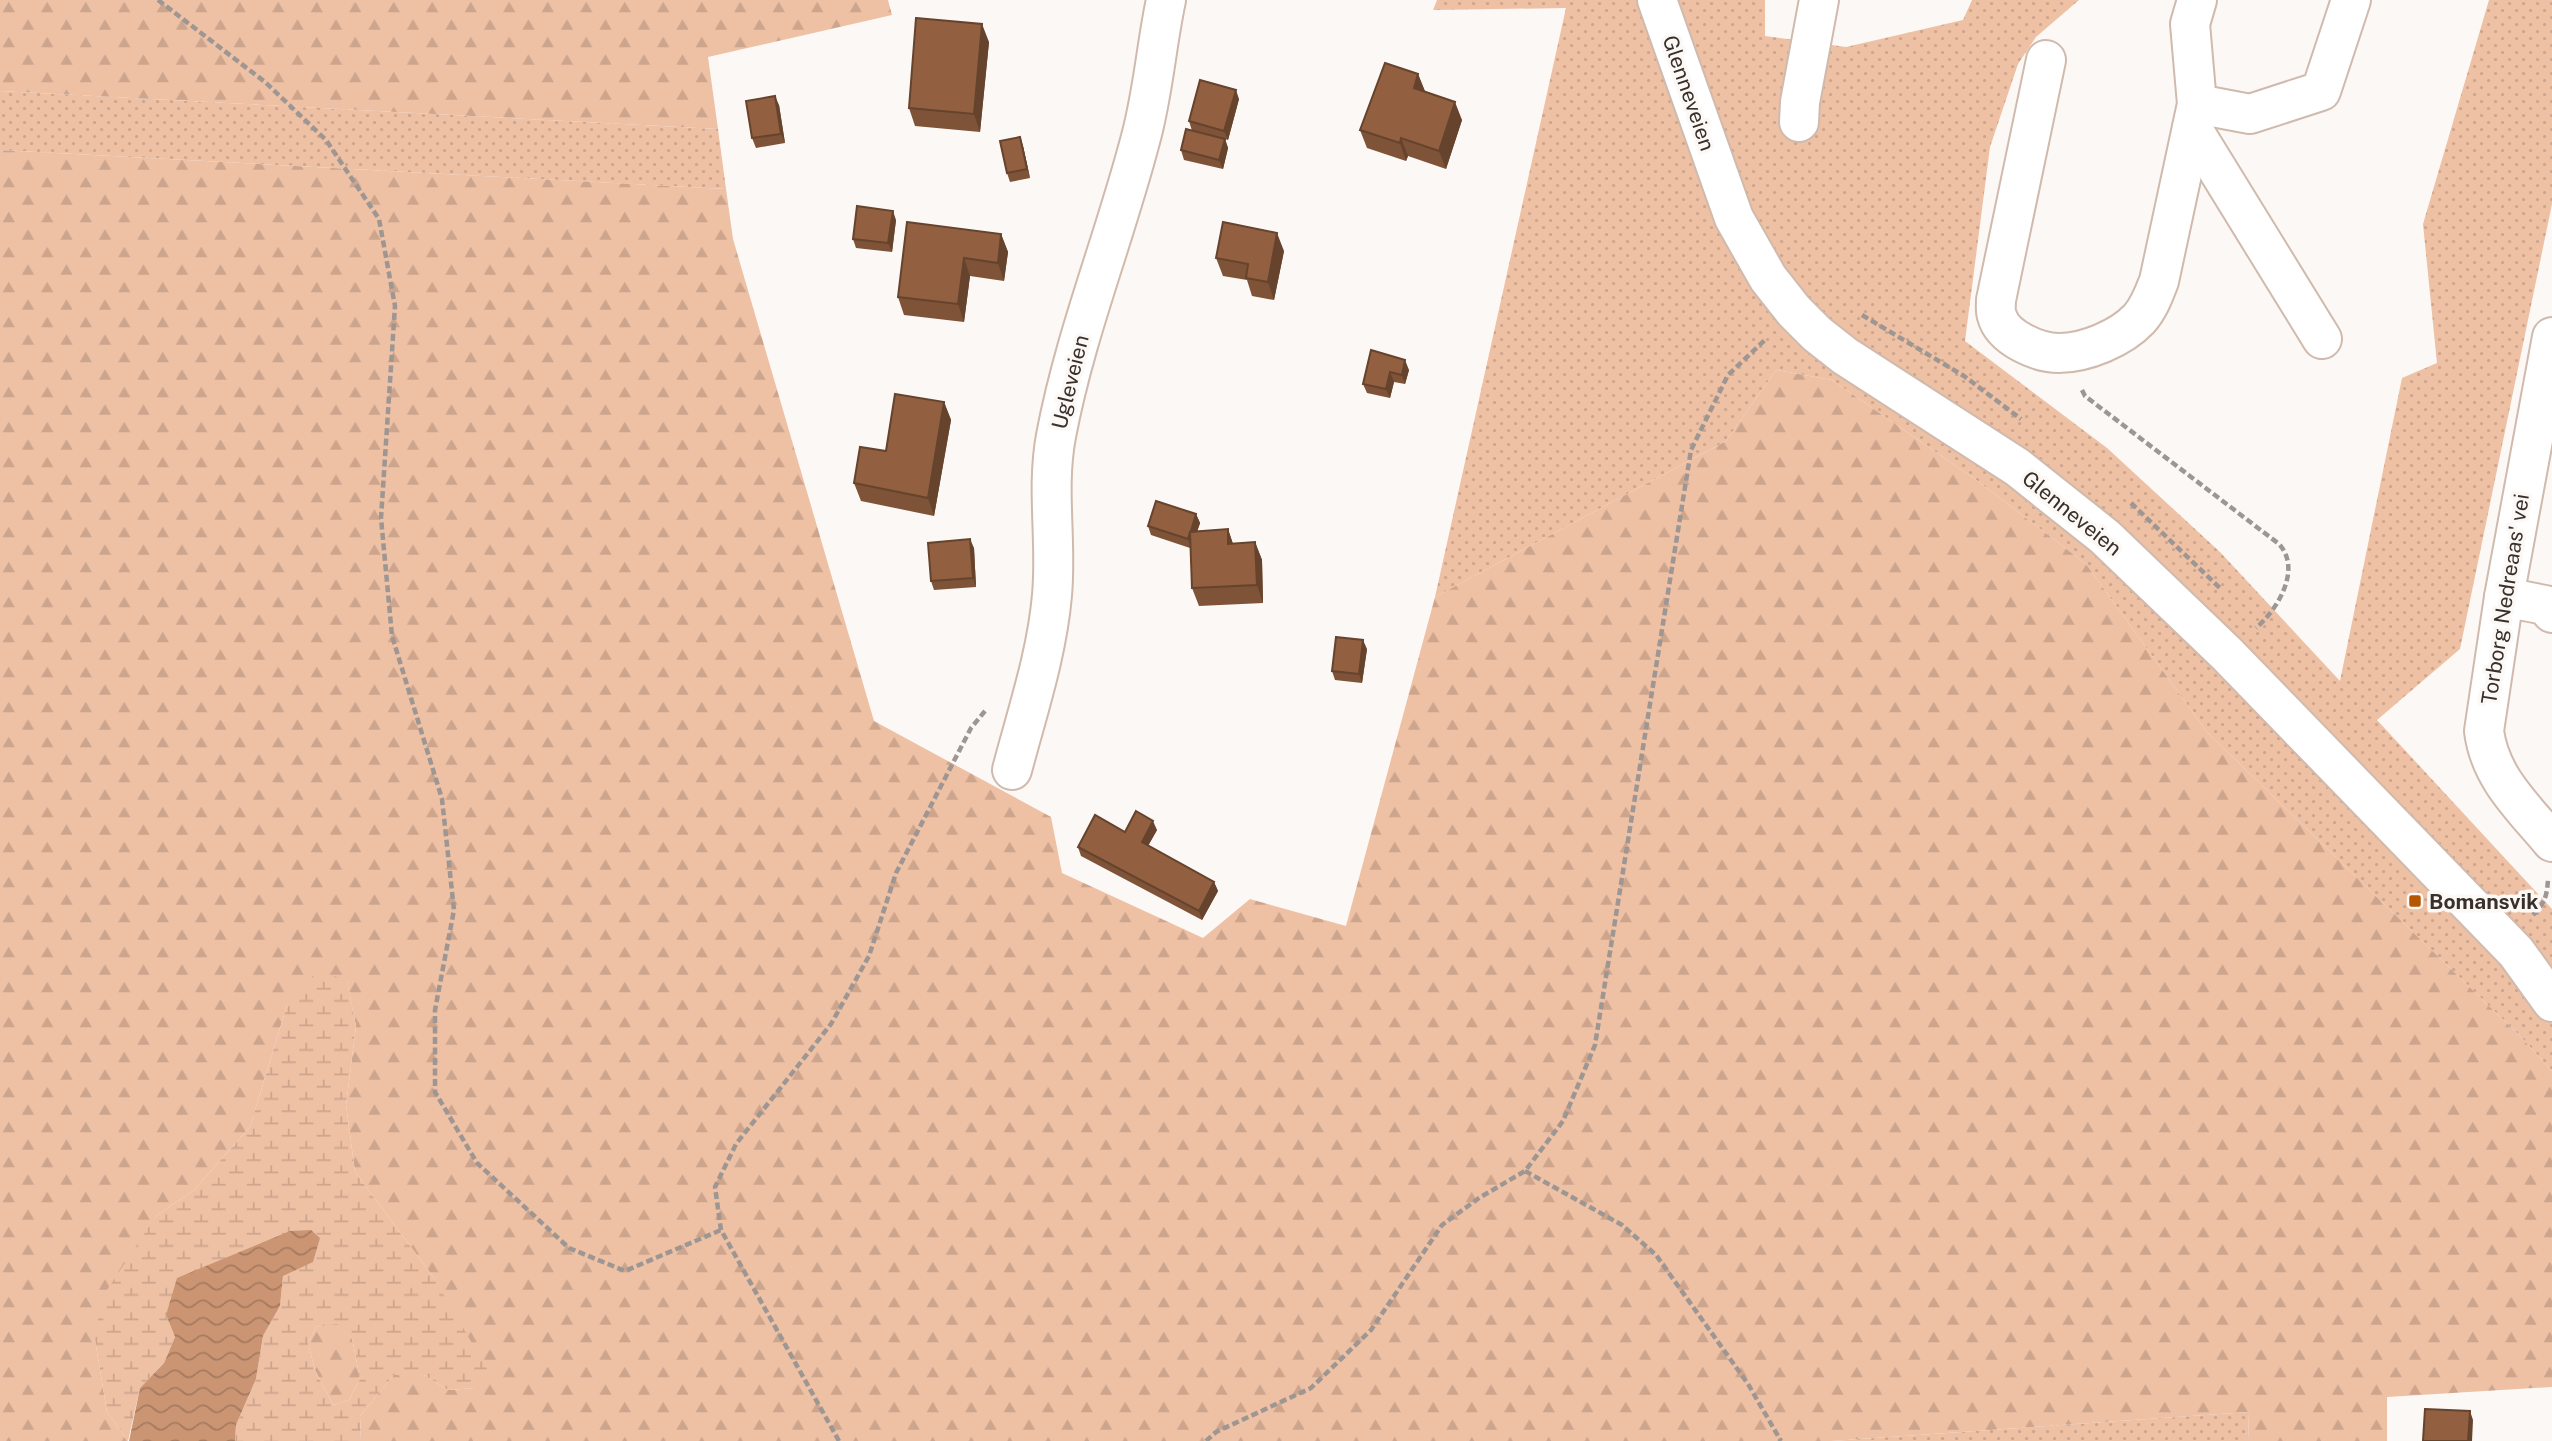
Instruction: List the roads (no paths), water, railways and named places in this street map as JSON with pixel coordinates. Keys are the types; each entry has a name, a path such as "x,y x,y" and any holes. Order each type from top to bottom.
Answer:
{"main road":[{"name":"Ugleveien","path":"1012,770 1046,636 1052,594 1054,550 1051,470 1056,435 1089,307 1140,140 1166,0"},
{"name":"Glenneveien","path":"1657,0 1734,218 1768,278 1794,312 1845,356 2017,467 2105,537 2227,654 2516,952 2552,1002"},
{"path":"1799,122 1818,0"},
{"path":"2046,60 1996,300 1996,314 2007,332 2021,341 2059,353 2102,342 2123,331 2139,319 2159,281 2195,116 2190,24 2197,0"},
{"path":"2195,116 2249,114 2320,91 2351,0"},
{"path":"2195,116 2322,339"},
{"name":"Torborg Nedreaas' vei","path":"2552,337 2545,405 2504,597 2484,731 2487,752 2498,774 2552,842"},
{"path":"2504,597 2545,605 2552,613"}],"water":[{"path":"311,1230 320,1238 313,1262 283,1276 280,1306 263,1336 256,1379 236,1425 235,1441 129,1441 140,1388 164,1363 175,1337 166,1315 177,1278 290,1231"}],"place":[{"name":"Bomansvik","path":"2415,901"}]}
